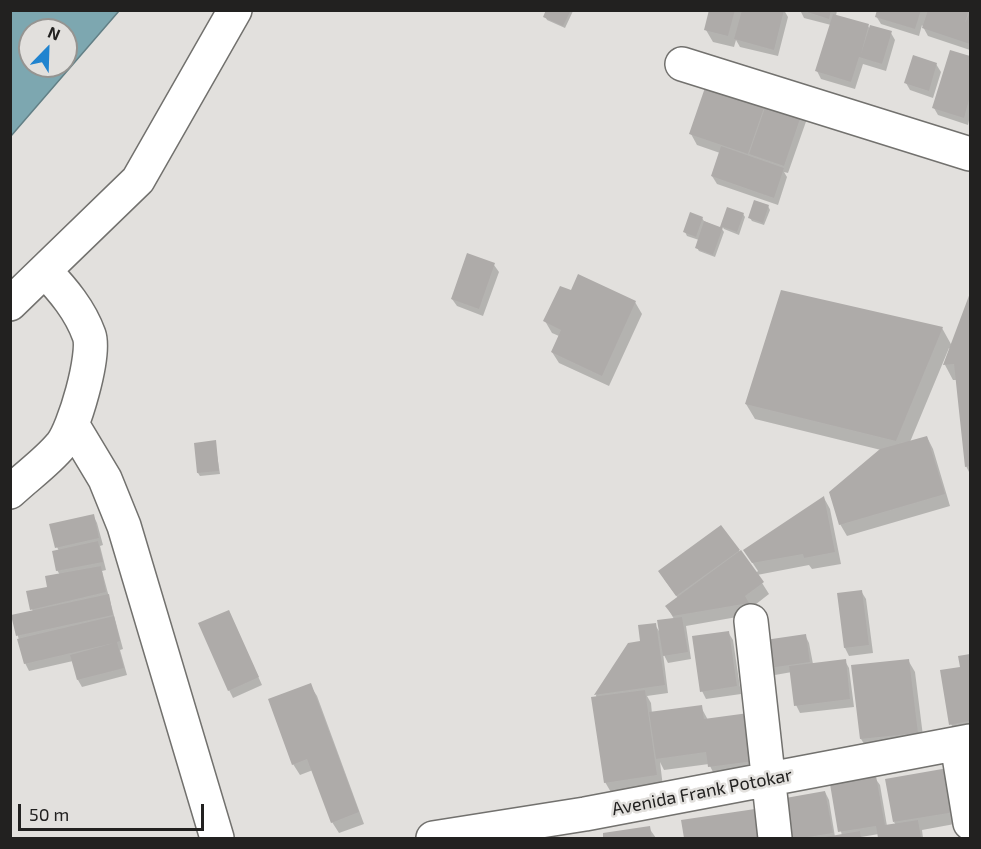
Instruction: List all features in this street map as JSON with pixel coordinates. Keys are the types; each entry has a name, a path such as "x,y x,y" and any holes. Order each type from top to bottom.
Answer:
{"street":[{"path":"10,304 138,180 235,10"},
{"path":"682,64 970,154"},
{"path":"10,492 62,444 72,424 84,384 90,337 70,299 45,271"},
{"path":"72,424 105,479 124,526 217,838"},
{"path":"751,621 775,838"},
{"path":"964,742 970,823"},
{"name":"Avenida Frank Potokar","path":"434,838 587,826 768,780 964,742"}],"water":[{"path":"10,11 119,11 78,58 78,18 18,18 18,78 61,78 11,136"}],"building":[{"path":"546,10 571,10 563,26 543,17"},
{"path":"709,10 735,10 728,36 704,30"},
{"path":"742,10 784,10 774,50 734,39"},
{"path":"801,10 831,10 829,19"},
{"path":"877,10 921,10 915,29 875,17"},
{"path":"928,10 969,10 965,23 970,12 970,44 922,28"},
{"path":"833,14 869,24 861,54 870,25 892,31 882,64 859,57 851,82 815,71"},
{"path":"950,50 970,56 970,96 964,118 932,108"},
{"path":"913,55 937,63 929,91 904,83"},
{"path":"708,79 767,99 748,154 689,134"},
{"path":"768,99 805,104 784,166 749,154"},
{"path":"721,146 784,168 774,198 711,176"},
{"path":"754,200 769,205 763,223 748,218"},
{"path":"727,207 744,213 737,232 723,227 713,255 695,248 704,221 720,227"},
{"path":"690,212 703,217 696,237 683,232"},
{"path":"467,253 495,263 479,309 451,299"},
{"path":"578,274 636,301 602,376 551,352 561,330 543,321 560,286 571,290"},
{"path":"781,290 943,327 896,441 745,404"},
{"path":"970,293 970,466 965,467 954,364 943,365"},
{"path":"927,436 945,494 839,525 829,492 880,449"},
{"path":"216,440 219,471 197,473 194,443"},
{"path":"824,496 835,552 804,558 803,554 752,563 743,550"},
{"path":"94,514 99,538 55,548 49,524"},
{"path":"721,525 740,550 676,596 658,571"},
{"path":"98,541 103,562 56,571 52,551"},
{"path":"741,550 764,582 745,596 749,603 673,616 665,606"},
{"path":"101,566 106,592 30,610 26,591 47,587 45,576"},
{"path":"862,590 869,645 844,648 837,593"},
{"path":"109,594 113,615 16,636 11,615"},
{"path":"229,610 259,677 228,691 198,623"},
{"path":"114,616 120,641 117,642 124,668 77,680 70,655 114,643 24,664 17,639"},
{"path":"682,617 688,652 663,656 657,620"},
{"path":"656,623 665,685 594,695 628,643 640,641 638,625"},
{"path":"729,631 737,686 700,692 692,636"},
{"path":"806,634 810,662 769,668 765,640"},
{"path":"970,654 970,721 949,725 940,670 960,667 958,656"},
{"path":"846,659 850,699 794,706 789,666"},
{"path":"909,659 918,733 860,739 851,665"},
{"path":"311,683 359,812 331,823 307,759 292,765 268,699"},
{"path":"645,690 657,775 604,783 591,697"},
{"path":"702,705 704,719 756,712 762,760 708,767 706,752 656,759 649,712"},
{"path":"948,768 955,812 893,822 885,779"},
{"path":"876,776 885,825 918,820 921,837 878,838 876,826 838,832 830,784"},
{"path":"825,791 833,833 787,838 780,799"},
{"path":"755,809 759,838 684,838 681,820"},
{"path":"650,826 652,838 603,838 603,833"},
{"path":"860,831 861,838 825,838 825,837"}]}
